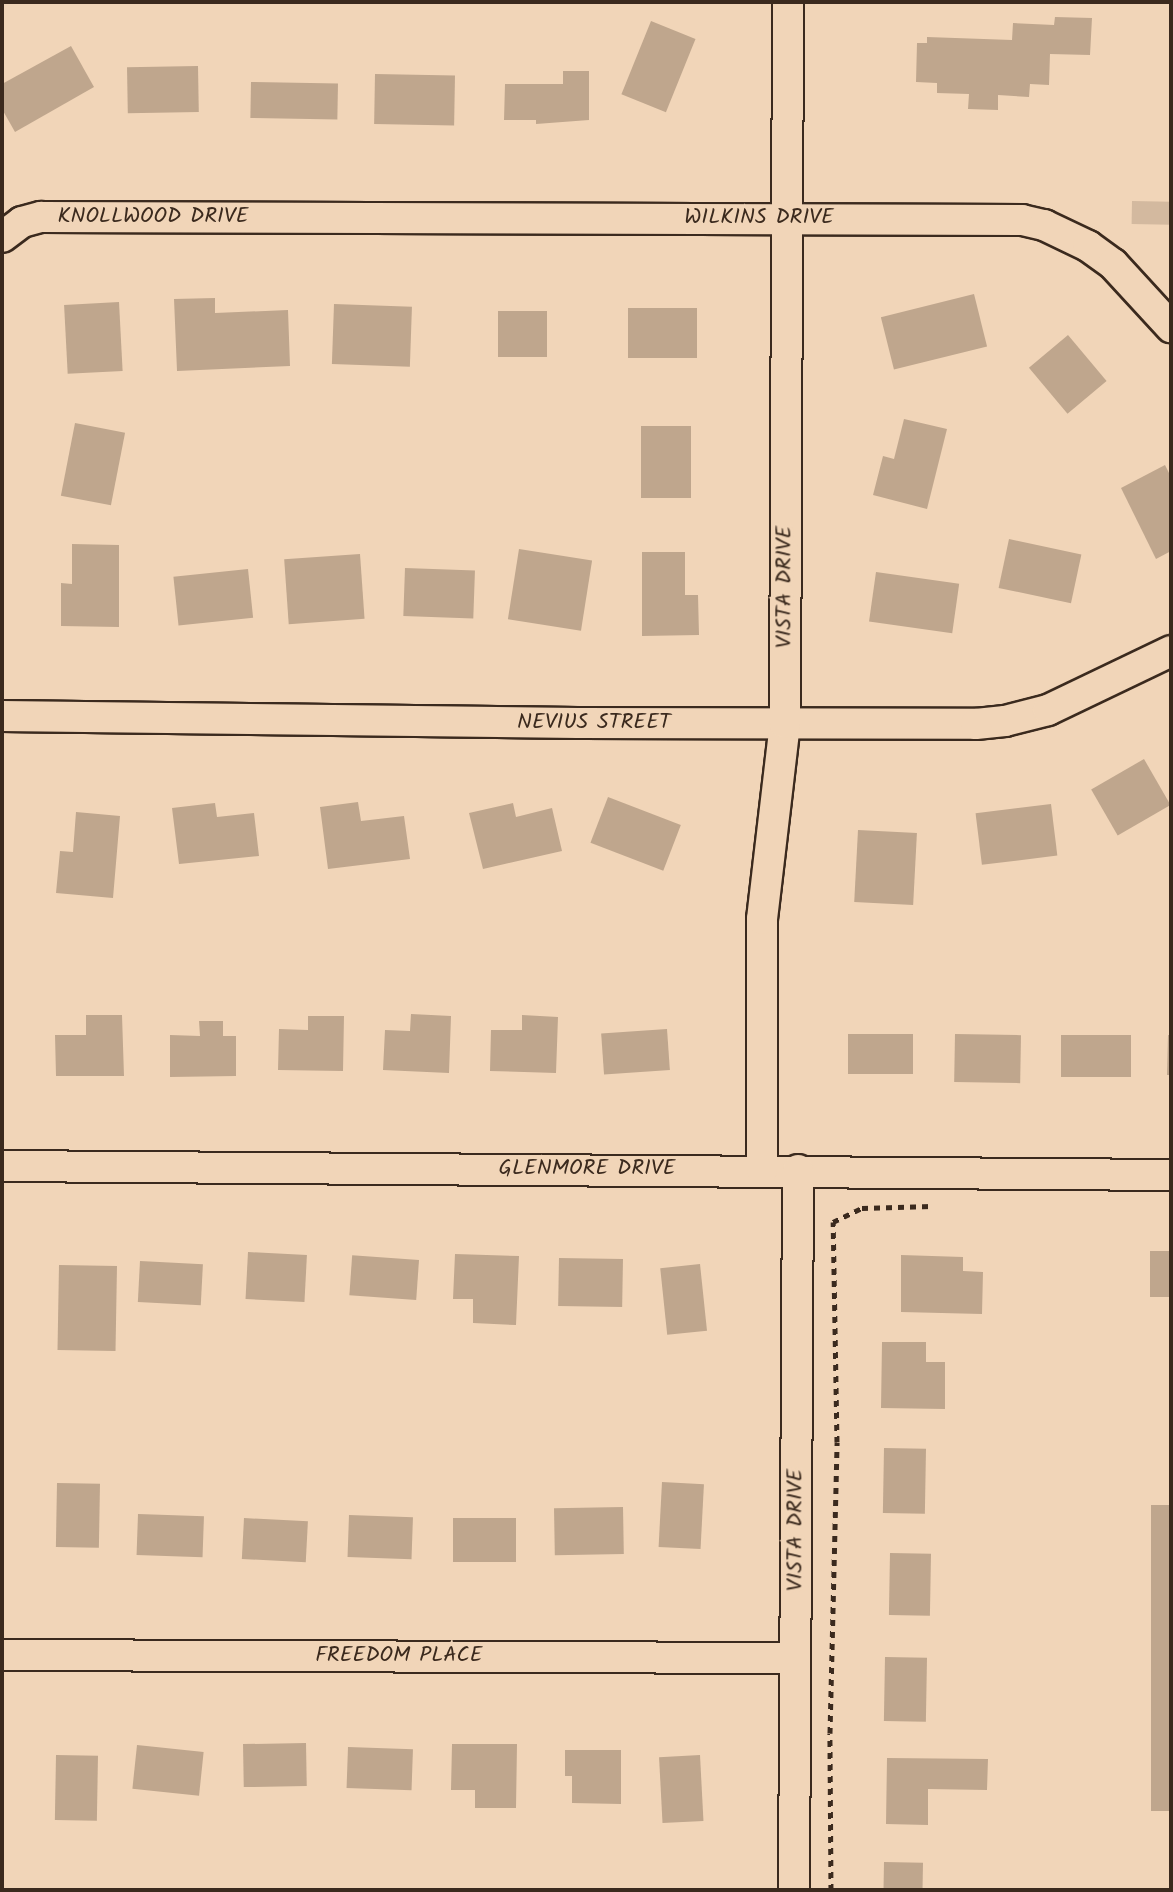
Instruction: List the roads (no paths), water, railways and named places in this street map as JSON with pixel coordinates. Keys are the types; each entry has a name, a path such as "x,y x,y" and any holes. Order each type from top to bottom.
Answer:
{"street":[{"name":"VISTA DRIVE","path":"762,1170 762,919 785,723 788,2"},
{"name":"KNOLLWOOD DRIVE","path":"2,237 22,222 41,217 309,217"},
{"name":"WILKINS DRIVE","path":"309,217 1022,220 1044,225 1088,246 1113,264 1171,327"},
{"name":"NEVIUS STREET","path":"2,716 785,723 1005,721 1048,710 1171,651"},
{"name":"GLENMORE DRIVE","path":"2,1166 1171,1175"},
{"name":"VISTA DRIVE","path":"794,1890 798,1170"},
{"name":"FREEDOM PLACE","path":"2,1655 795,1658"}]}
